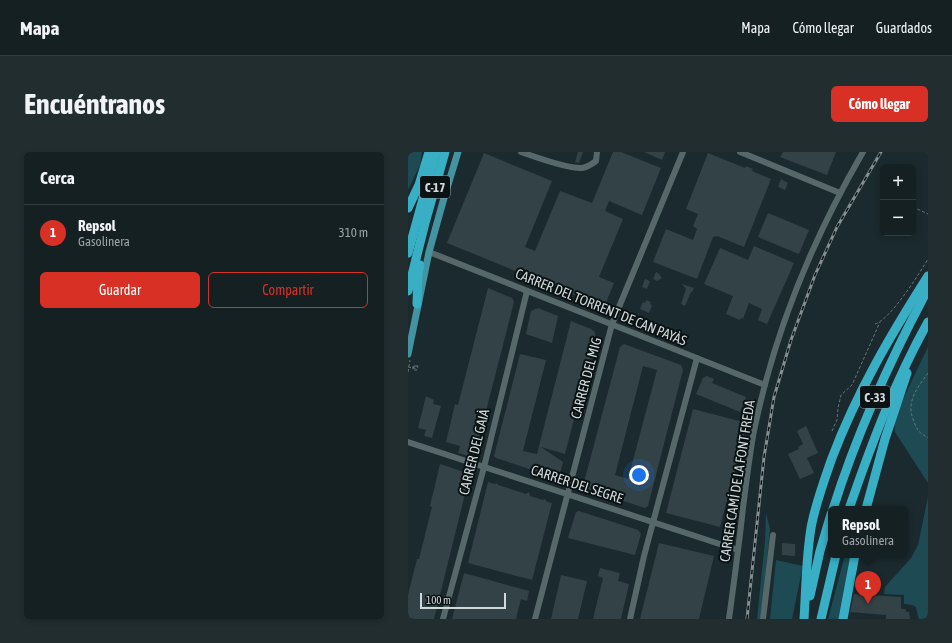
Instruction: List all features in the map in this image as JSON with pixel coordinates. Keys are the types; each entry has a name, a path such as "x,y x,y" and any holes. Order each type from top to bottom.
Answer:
{"highway":[{"path":"408,208 419,185 429,152"},
{"name":"C-17","path":"408,253 436,152"},
{"name":"C-17","path":"408,290 445,152"},
{"path":"418,304 418,274 425,223"},
{"path":"805,619 811,529 819,497 830,465 849,417 873,366 928,276"},
{"name":"C-33","path":"833,506 847,466 881,383 928,289"},
{"name":"C-33","path":"850,506 863,467 882,419 913,349 928,322"},
{"path":"867,506 885,439 901,393 913,349"},
{"path":"805,619 817,564 828,525"},
{"path":"821,619 835,558"},
{"path":"843,619 854,558"}],"main road":[{"path":"408,354 429,252 458,152"}],"street":[{"path":"521,152 542,159 583,168 596,161 597,152"},
{"name":"CARRER DEL MIG","path":"536,619 612,324 683,152"},
{"path":"740,152 840,192"},
{"name":"CARRER CAMÍ DE LA FONT FREDA","path":"729,619 751,452 765,385 791,301 812,249 840,192 863,152"},
{"name":"CARRER DEL TORRENT DE CAN PAYÀS","path":"429,252 765,385"},
{"name":"CARRER DEL GAIÀ","path":"443,619 484,467 527,291"},
{"path":"630,619 644,556 697,358"},
{"name":"CARRER DEL SEGRE","path":"408,442 738,550"},
{"path":"764,619 772,535"}],"path":[{"path":"916,208 928,214"},
{"path":"832,431 837,420 841,395 852,385 880,322 894,308 928,259"},
{"path":"875,324 880,322"},
{"path":"408,367 414,368 413,370 417,370 418,366 414,366 414,368"},
{"path":"928,373 914,392 910,412 918,431 928,438"}],"shaded area":[{"path":"408,152 422,152 420,165 408,190"},
{"path":"928,347 928,483 895,432 894,418"},
{"path":"928,497 928,619 919,619 915,606 904,604 904,595 884,594 885,587 911,558 918,545"},
{"path":"766,513 770,529 761,619 757,619 765,541"},
{"path":"844,558 850,558 839,619 828,619"},
{"path":"776,560 803,566 792,619 770,619"}],"building":[{"path":"578,152 583,152 579,163 575,162"},
{"path":"613,152 621,152 661,168 642,215 609,201 605,211 623,219 599,277 614,283 606,303 601,301 599,305 447,243 484,153 552,181 525,247 535,251 560,191 592,203"},
{"path":"644,152 665,152 662,160"},
{"path":"783,152 836,152 827,175 780,157"},
{"path":"708,153 745,168 746,166 753,169 752,171 771,179 744,247 717,236 713,237 697,279 653,262 666,229 693,240 697,229 693,226 698,214 686,209"},
{"path":"781,179 788,183 785,190 778,187"},
{"path":"768,213 809,230 799,254 758,237"},
{"path":"754,246 794,263 767,324 758,320 762,309 749,303 743,319 741,318 740,320 726,314 733,296 704,284 720,248 748,260"},
{"path":"656,272 662,278 657,281 653,279"},
{"path":"645,279 650,281 647,289 642,287"},
{"path":"682,284 694,288 685,306 681,304 686,289"},
{"path":"488,288 512,298 514,302 474,458 458,453 460,446 446,442 455,404 458,405"},
{"path":"646,300 651,302 650,304 652,305 649,313 640,309 643,302 645,303"},
{"path":"538,308 558,316 552,343 526,334 531,311"},
{"path":"571,321 591,329 595,332 595,338 565,454 541,447 563,462 559,477 557,478 496,458 494,456 520,354 546,360 523,451 537,454"},
{"path":"624,344 681,365 683,370 648,506 645,508 584,488 583,486 620,347","holes":["643,366 657,370 628,479 615,475"]},
{"path":"707,376 714,379 712,383 746,397 740,412 696,394 703,378"},
{"path":"426,396 434,400 433,404 441,406 432,438 424,436 426,430 418,428"},
{"path":"693,409 747,423 720,527 666,513"},
{"path":"806,426 818,453 807,458 814,473 800,479 788,454 799,449 798,447 803,444 797,431"},
{"path":"440,464 470,474 434,619 411,619 408,618 408,595 432,507 430,506"},
{"path":"488,482 495,484 497,483 498,485 526,494 529,492 530,496 543,500 545,499 547,502 552,503 532,580 468,563"},
{"path":"579,511 638,530 641,534 635,555 568,538 576,512"},
{"path":"659,543 714,556 699,619 640,619"},
{"path":"782,543 795,544 795,556 782,555"},
{"path":"600,568 620,573 618,581 629,584 621,619 593,619 603,578 598,576"},
{"path":"464,573 529,591 527,601 521,599 516,619 452,619"},
{"path":"561,575 587,581 578,619 551,619"},
{"path":"854,594 901,597 901,609 905,609 909,612 910,619 886,619 886,615 850,612"}],"railway":[{"path":"747,619 764,457 774,397 791,340 815,275 837,227 881,152"}],"place":[{"name":"Repsol","path":"868,604"}]}
